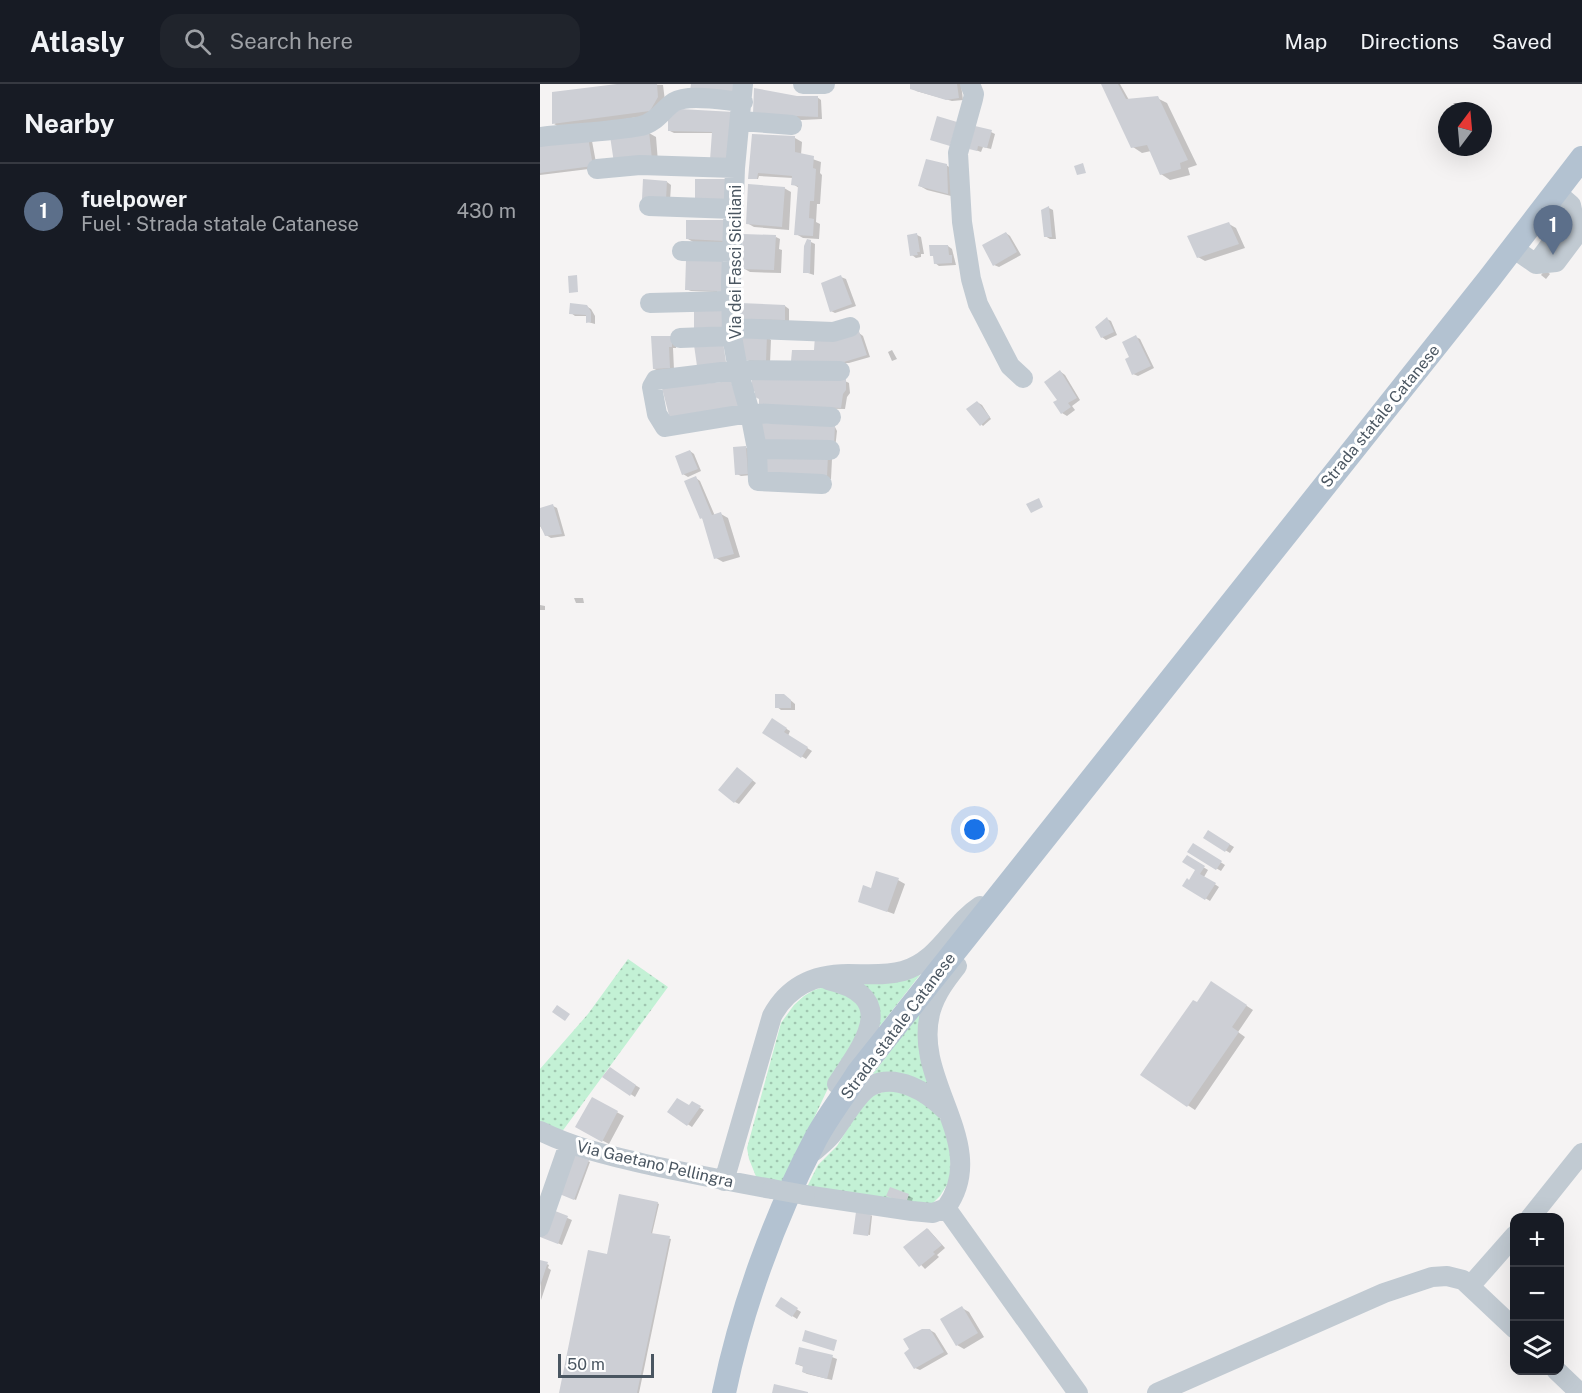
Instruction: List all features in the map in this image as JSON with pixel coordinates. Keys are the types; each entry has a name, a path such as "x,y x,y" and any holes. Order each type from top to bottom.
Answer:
{"main road":[{"name":"Strada statale Catanese","path":"724,1393 741,1323 757,1274 810,1150 858,1073 1582,158"}],"street":[{"path":"803,84 825,84"},
{"path":"970,84 974,94 958,153 962,222 971,279 978,304 1010,366 1023,378"},
{"path":"540,137 642,126 658,118 672,103 679,99 690,98 742,102 792,125"},
{"name":"Via dei Fasci Siciliani","path":"742,102 735,168 732,332 738,370 757,449 758,481 822,484"},
{"path":"597,169 640,165 735,168"},
{"path":"1513,248 1536,264 1556,262 1577,234 1571,205 1556,192"},
{"path":"649,206 734,209"},
{"path":"682,251 732,252"},
{"path":"651,303 731,301"},
{"path":"680,338 732,332 833,332 850,327"},
{"path":"831,417 750,413 665,427 657,414 652,387 657,380 738,370 840,371"},
{"path":"757,449 830,450"},
{"path":"724,1181 772,1016 786,994 798,986 819,978 845,974 873,975 905,970 932,955 972,911 1004,889"},
{"path":"983,916 969,951 944,984 931,1011 927,1031 928,1054 933,1075 960,1148 959,1182 954,1197 946,1208 1078,1393"},
{"path":"810,1150 831,1092 864,1043 871,1016 864,997 853,988 819,978"},
{"path":"810,1150 831,1136 862,1093 871,1085 887,1082 913,1087 934,1098 947,1112"},
{"name":"Via Gaetano Pellingra","path":"540,1131 600,1154 724,1181 912,1211 933,1213 946,1208"},
{"path":"540,1227 569,1144"},
{"path":"1534,1213 1582,1153"},
{"path":"1471,1285 1510,1241"},
{"path":"1157,1393 1384,1293 1432,1277 1448,1276 1464,1280 1510,1324"},
{"path":"1560,1375 1580,1393"}],"green space":[{"path":"628,959 668,987 561,1133 540,1122 540,1069 588,1014"},
{"path":"923,971 878,1026 875,1000 869,990 859,981"},
{"path":"828,986 851,991 867,1021 830,1084 782,1186 759,1184 747,1148 781,1023 804,996"},
{"path":"924,1007 934,1085 870,1078"},
{"path":"896,1088 928,1099 943,1123 951,1148 950,1180 940,1196 932,1204 805,1191 818,1165 837,1146 867,1097"}],"building":[{"path":"617,84 657,84 658,97 650,111 552,124 552,92"},
{"path":"691,84 736,84 735,93 690,91"},
{"path":"910,84 957,84 959,98 946,100 910,89"},
{"path":"1101,84 1118,84 1126,99 1158,96 1188,160 1180,163 1181,169 1160,175 1147,145 1131,148"},
{"path":"754,88 797,96 818,96 818,117 753,114"},
{"path":"680,109 734,112 731,161 710,160 712,132 668,131 668,119"},
{"path":"937,116 957,122 950,146 930,140"},
{"path":"975,126 992,130 987,148 978,146 977,151 969,149"},
{"path":"649,131 652,159 614,163 610,136"},
{"path":"752,134 795,136 795,152 814,156 813,168 816,169 814,201 810,201 809,218 814,219 813,236 794,235 798,186 791,185 792,176 758,173 757,179 748,179"},
{"path":"588,137 593,166 540,173 540,145"},
{"path":"926,159 947,164 948,194 918,186"},
{"path":"1083,163 1086,173 1077,175 1074,166"},
{"path":"643,179 667,181 666,200 642,199"},
{"path":"695,179 727,179 727,200 695,200"},
{"path":"748,184 785,187 782,227 746,224"},
{"path":"1049,206 1052,237 1044,237 1041,210"},
{"path":"686,220 725,220 724,241 686,239"},
{"path":"1229,222 1239,244 1197,258 1187,236"},
{"path":"1006,232 1017,252 993,266 982,245"},
{"path":"917,233 920,252 917,252 918,255 910,256 907,235"},
{"path":"743,234 776,235 774,270 741,269"},
{"path":"807,239 811,240 810,273 803,273 804,246"},
{"path":"929,245 948,245 952,263 934,264 933,256 930,256"},
{"path":"686,260 723,260 725,293 685,290"},
{"path":"577,275 578,292 569,293 568,276"},
{"path":"841,275 852,304 830,312 821,283"},
{"path":"570,303 587,305 591,312 591,322 586,323 586,315 569,314"},
{"path":"740,303 785,305 785,320 740,319"},
{"path":"694,310 722,310 722,332 694,332"},
{"path":"1107,317 1114,332 1101,338 1095,327"},
{"path":"859,331 867,355 844,362 791,361 792,350 814,350 815,336 837,337"},
{"path":"740,335 767,336 766,361 745,360"},
{"path":"1136,335 1151,366 1132,375 1125,359 1129,357 1122,342"},
{"path":"651,336 672,336 672,347 669,347 670,368 653,369"},
{"path":"723,342 726,362 697,366 694,345"},
{"path":"1060,370 1077,398 1068,403 1071,407 1061,414 1053,402 1057,400 1044,382"},
{"path":"752,377 846,379 846,390 843,394 841,408 759,405 759,399 755,397 752,389"},
{"path":"731,381 740,409 670,419 662,388"},
{"path":"977,401 990,417 980,426 966,409"},
{"path":"762,423 835,426 834,446 762,443"},
{"path":"746,446 748,474 735,475 733,447"},
{"path":"690,450 698,469 682,475 675,456"},
{"path":"762,454 828,455 827,477 763,475"},
{"path":"696,476 712,515 721,512 734,554 714,559 702,518 700,519 684,481"},
{"path":"1039,498 1043,507 1031,513 1026,504"},
{"path":"553,504 562,534 545,536 540,525 540,508"},
{"path":"775,694 784,694 791,700 791,708 775,708"},
{"path":"772,718 787,728 784,732 808,747 801,758 762,733"},
{"path":"737,767 753,780 734,803 718,790"},
{"path":"1208,830 1230,844 1225,852 1203,838"},
{"path":"1193,843 1222,861 1216,870 1187,852"},
{"path":"1187,855 1205,866 1200,874 1216,883 1205,900 1182,886 1195,870 1182,862"},
{"path":"876,871 899,878 887,912 858,902 863,885 871,888"},
{"path":"1211,981 1247,1005 1232,1027 1239,1032 1187,1107 1140,1075 1193,1000 1197,1002"},
{"path":"557,1005 570,1014 565,1021 552,1012"},
{"path":"610,1067 636,1085 630,1096 602,1077"},
{"path":"592,1097 618,1111 602,1142 575,1127"},
{"path":"677,1098 689,1105 692,1101 701,1106 687,1126 667,1112"},
{"path":"571,1154 589,1160 574,1200 557,1193"},
{"path":"890,1187 909,1194 906,1203 886,1196"},
{"path":"619,1194 658,1202 651,1233 670,1236 637,1393 559,1393 588,1250 607,1254"},
{"path":"550,1209 568,1216 558,1244 540,1237"},
{"path":"856,1212 871,1214 868,1236 853,1234"},
{"path":"927,1228 942,1245 919,1267 903,1247"},
{"path":"540,1260 548,1262 540,1286"},
{"path":"781,1297 798,1308 792,1317 775,1306"},
{"path":"962,1306 978,1333 956,1346 940,1319"},
{"path":"922,1329 930,1329 944,1352 914,1369 904,1353 909,1349 903,1339"},
{"path":"805,1330 837,1340 834,1351 802,1341"},
{"path":"799,1347 833,1355 827,1379 802,1372 803,1366 795,1364"},
{"path":"774,1384 808,1392 808,1393 772,1393"}],"place":[{"name":"fuelpower","path":"1553,255"}]}
